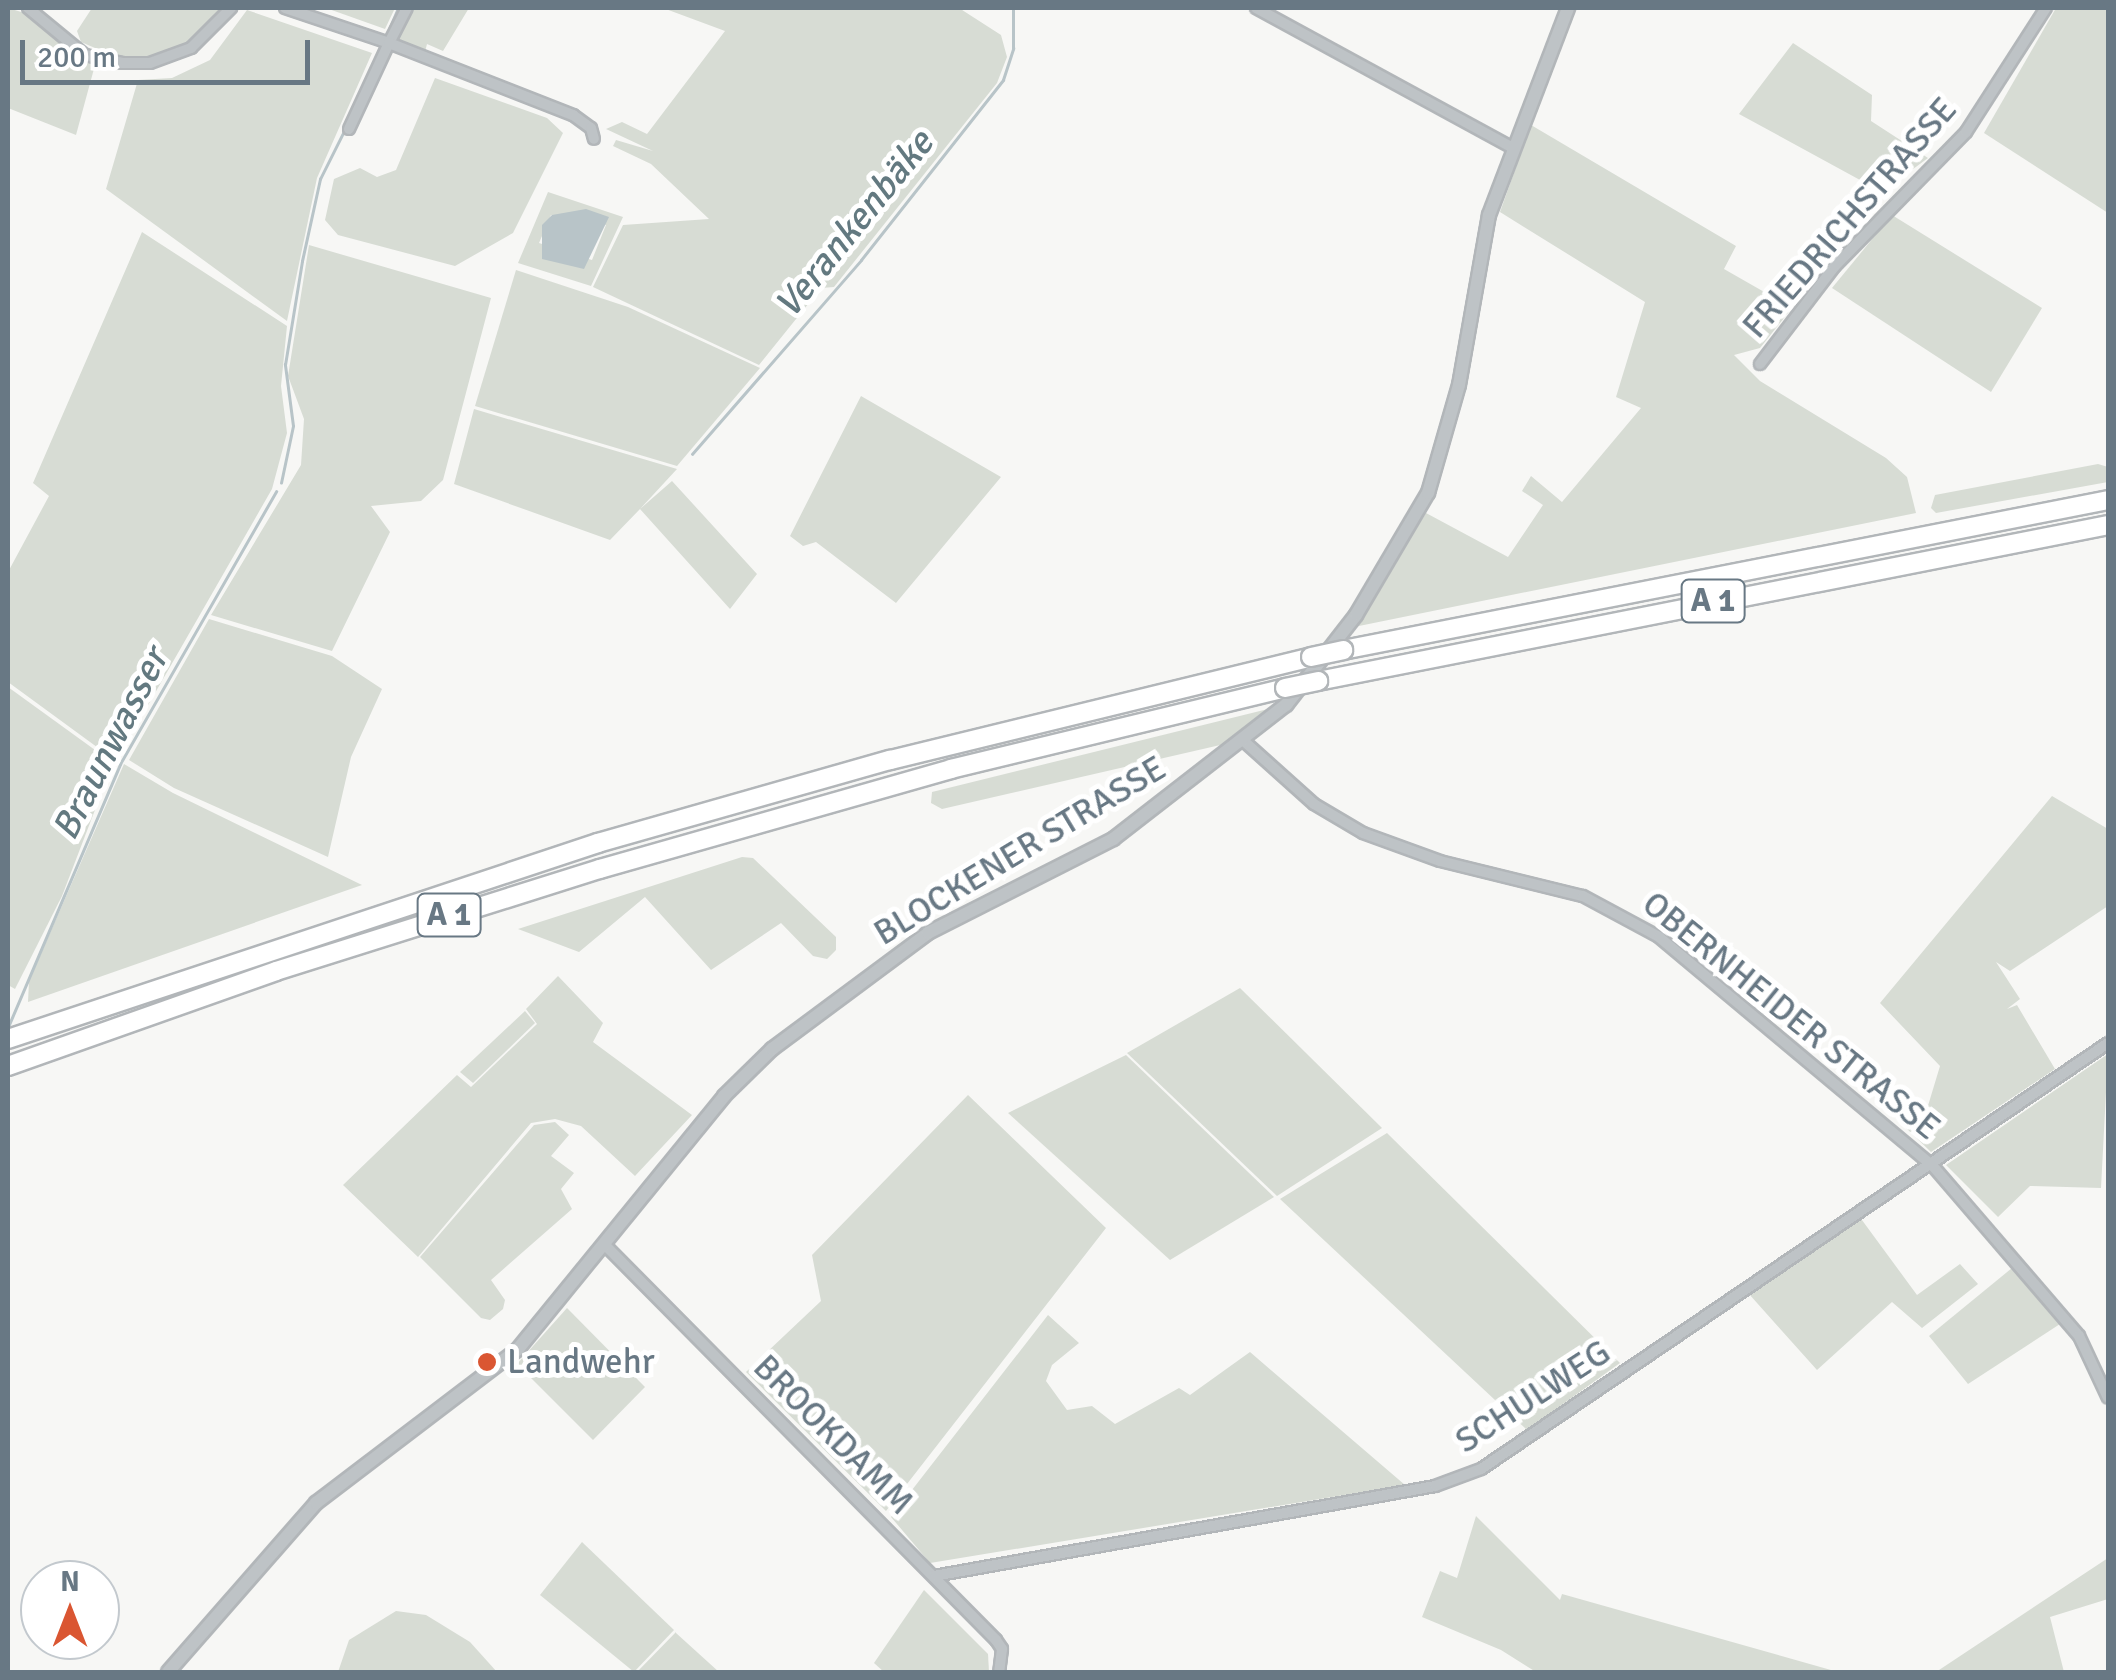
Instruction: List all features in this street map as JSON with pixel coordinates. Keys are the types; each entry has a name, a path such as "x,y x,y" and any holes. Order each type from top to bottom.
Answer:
{"highway":[{"name":"A 1","path":"9,1038 464,885 884,762 1343,650 2108,500"},
{"name":"A 1","path":"8,1066 470,908 902,782 1285,688 2108,526"}],"street":[{"path":"28,8 85,55 122,63 150,63 191,48 232,8"},
{"path":"285,8 389,43 573,116 591,128 594,138"},
{"path":"349,129 406,8"},
{"path":"1256,8 1511,148"},
{"name":"BLOCKENER STRASSE","path":"168,1672 307,1512 491,1374 605,1245 732,1088 799,1028 955,917 1113,839 1246,742 1334,646 1428,493 1460,384 1489,214 1511,148 1568,8"},
{"name":"FRIEDRICHSTRASSE","path":"1760,364 1834,266 1966,132 2046,8"},
{"name":"OBERNHEIDER STRASSE","path":"1246,742 1314,804 1363,833 1440,862 1582,896 1650,930 1932,1166 2080,1336 2108,1398"},
{"name":"SCHULWEG","path":"934,1576 1435,1486 1481,1469 2108,1043"},
{"name":"BROOKDAMM","path":"605,1245 996,1640 1002,1649 999,1672"}],"shaded area":[{"path":"8,8 28,14 95,65 76,135 8,108"},
{"path":"92,8 222,8 214,23 174,51 140,58 116,57 81,42 77,31"},
{"path":"326,8 395,8 385,29"},
{"path":"409,8 469,8 443,51 427,44 425,52 393,40"},
{"path":"663,8 959,8 1001,35 1007,57 997,83 834,287 821,288 759,365 593,287 623,225 709,219 651,164 613,146 616,140 653,151 606,129 622,122 647,134 725,31"},
{"path":"2056,8 2108,8 2108,213 1984,133"},
{"path":"247,10 372,53 317,178 287,321 106,189 138,80 172,78 210,60"},
{"path":"1793,43 1872,95 1871,121 1928,158 1882,192 1739,114"},
{"path":"435,78 547,118 563,133 513,233 455,266 338,235 325,220 334,179 360,168 377,177 396,170"},
{"path":"1531,125 1736,246 1724,269 1792,308 1760,348 1734,355 1760,381 1886,458 1907,477 1916,513 1354,627 1426,513 1508,557 1543,505 1522,491 1531,476 1562,502 1641,408 1616,397 1645,302 1500,212"},
{"path":"548,192 623,217 591,286 518,263","holes":["551,215 606,225 592,260 539,243"]},
{"path":"586,209 609,217 584,269 542,259 542,225 552,215"},
{"path":"1892,215 2042,308 1991,392 1832,288"},
{"path":"142,232 287,326 281,386 287,433 272,489 116,761 8,682 8,572 49,496 33,483"},
{"path":"309,245 491,298 443,480 421,501 371,506 390,532 332,651 211,615 301,465 304,419 288,376"},
{"path":"516,270 628,307 760,368 677,466 475,406"},
{"path":"861,396 1001,477 896,603 816,542 803,546 790,536"},
{"path":"474,409 677,469 610,540 454,484"},
{"path":"2098,464 2108,467 2108,482 1936,513 1931,508 1935,495"},
{"path":"672,481 757,574 730,609 640,509"},
{"path":"209,619 332,656 382,689 351,757 328,857 174,788 129,760"},
{"path":"8,687 113,763 62,896 15,989 8,985"},
{"path":"1268,709 1229,743 942,809 931,803 932,792"},
{"path":"124,764 173,793 362,885 28,1002 29,981"},
{"path":"2052,796 2108,829 2108,906 2010,971 1996,962 2020,999 2007,1009 2017,1005 2055,1069 1931,1152 1905,1127 1927,1109 1940,1066 1880,1003"},
{"path":"742,857 753,858 836,937 836,950 827,959 813,956 781,923 711,970 645,897 579,952 518,929"},
{"path":"558,976 603,1023 593,1042 692,1115 635,1176 581,1126 555,1119 531,1123 418,1257 343,1185 457,1075 471,1087 537,1024 526,1009"},
{"path":"1240,988 1382,1128 1277,1196 1127,1053"},
{"path":"525,1011 535,1023 473,1083 460,1072"},
{"path":"2108,1054 2101,1188 2030,1186 1998,1217 1946,1165"},
{"path":"1126,1055 1274,1197 1170,1260 1008,1113"},
{"path":"968,1095 1106,1228 886,1511 746,1372 821,1301 812,1255"},
{"path":"555,1122 569,1135 551,1156 574,1173 561,1189 572,1209 491,1280 505,1300 503,1309 490,1320 481,1318 420,1257 534,1125"},
{"path":"1387,1133 1620,1363 1527,1430 1280,1199"},
{"path":"1859,1216 1917,1295 1960,1264 1978,1284 1922,1328 1892,1302 1817,1370 1749,1294"},
{"path":"2012,1268 2060,1324 1968,1384 1929,1336"},
{"path":"567,1308 645,1387 593,1440 517,1364"},
{"path":"1048,1315 1079,1343 1052,1365 1046,1381 1067,1410 1092,1406 1115,1424 1179,1388 1190,1395 1250,1352 1405,1485 930,1563 891,1517"},
{"path":"1476,1516 1560,1600 1562,1594 1838,1672 1536,1672 1501,1650 1422,1617 1440,1571 1457,1578"},
{"path":"582,1542 674,1630 634,1672 540,1595"},
{"path":"2108,1558 2108,1599 2050,1617 2064,1672 1936,1672"},
{"path":"924,1590 988,1654 989,1672 884,1672 874,1663"},
{"path":"396,1611 426,1615 470,1642 497,1672 338,1672 349,1640"},
{"path":"676,1633 719,1672 637,1672"}],"waterway":[{"name":"Braunwasser","path":"387,34 398,8"},
{"name":"Verankenbäke","path":"692,454 861,260 1003,80 1013,49 1013,8"},
{"name":"Braunwasser","path":"281,483 293,426 285,365 302,261 320,179 344,131"},
{"name":"Braunwasser","path":"8,1027 120,764 276,492"}],"place":[{"name":"Landwehr","path":"487,1362"}]}
